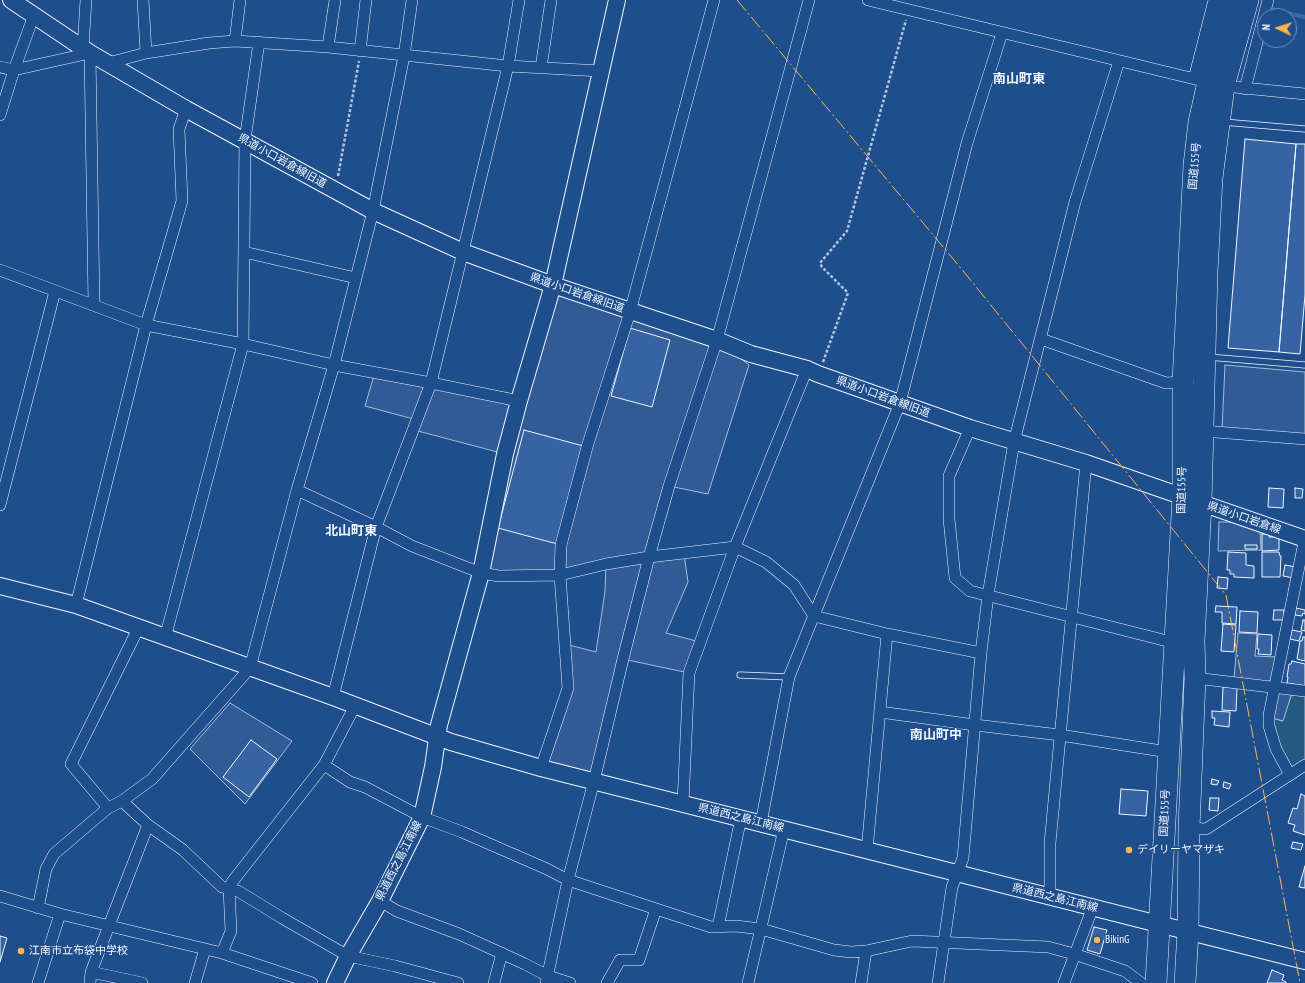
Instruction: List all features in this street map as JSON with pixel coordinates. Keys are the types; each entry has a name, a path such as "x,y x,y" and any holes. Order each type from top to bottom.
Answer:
{"highway":[{"name":"国道155号","path":"1156,983 1175,643 1192,500 1203,431 1207,272 1212,178 1219,122 1218,84 1232,7"},
{"name":"国道155号","path":"1185,983 1188,931 1189,828 1195,678 1192,500 1182,382 1194,165 1199,122 1218,84"}],"street":[{"name":"県道小口岩倉線旧道","path":"11,0 87,50 186,109 373,211 463,252 630,312 717,340 751,354 813,372 970,428 1086,463 1192,500"},
{"path":"86,0 94,305"},
{"path":"142,0 146,53"},
{"path":"235,41 240,0"},
{"path":"328,47 335,0"},
{"path":"360,51 366,0"},
{"path":"38,908 46,869 54,854 108,808 122,801 152,779 250,668 297,490 334,365 373,211 404,56 412,0"},
{"path":"333,697 376,527 431,383 508,66 519,0"},
{"path":"541,68 551,0"},
{"path":"0,586 76,605 333,697 438,738 439,725 481,573 505,454 553,285 617,0"},
{"path":"541,768 568,688 560,575 561,545 587,447 630,312 714,0"},
{"path":"547,980 568,880 649,557 669,486 717,340 809,0"},
{"path":"868,0 1218,84 1305,94"},
{"path":"1218,84 1268,0"},
{"path":"1218,84 1232,7"},
{"path":"0,115 14,70 34,15"},
{"path":"761,823 789,677 900,404 967,143 1002,33"},
{"path":"108,63 146,53 209,43 235,41 328,47 508,66 601,71"},
{"path":"166,638 242,344 245,140 259,42"},
{"path":"0,67 14,70 87,50"},
{"path":"938,983 952,888 963,858 981,653 988,595 1014,442 1075,202 1119,61"},
{"path":"76,605 146,325 182,201 179,129 186,109"},
{"path":"244,252 356,278"},
{"path":"0,270 146,325 519,402"},
{"path":"0,505 55,291"},
{"path":"1041,339 1166,382 1182,382"},
{"path":"683,803 689,673 735,547 813,372"},
{"path":"970,428 949,476 949,519 955,578 970,591 1175,643"},
{"path":"1203,431 1305,439"},
{"path":"1050,897 1050,843 1086,463"},
{"path":"297,490 376,527 412,546 481,573 499,576 560,575 606,564 649,557 735,547 766,562 794,584 814,616 887,634 981,653"},
{"name":"県道小口岩倉線","path":"1192,500 1305,539"},
{"path":"1305,539 1269,716 1269,726 1276,749 1292,773 1305,777"},
{"path":"108,808 71,764 139,627"},
{"path":"867,850 887,634"},
{"path":"1195,678 1305,691"},
{"path":"222,953 231,931 229,889 232,882 324,765 355,706"},
{"path":"880,712 975,726 1060,735 1168,752"},
{"name":"県道西之島江南線","path":"335,983 348,956 380,901 422,817 438,738 541,768 1305,961"},
{"path":"324,765 350,782 365,787 422,817 462,832 547,869 568,880 711,927 736,926 761,929 834,950 851,952 866,951 912,941 1048,947 1125,971 1141,983"},
{"path":"1189,828 1206,829 1305,765"},
{"path":"122,801 148,825 183,850 222,886 238,891 348,956 395,966 458,983"},
{"path":"718,927 741,818"},
{"path":"142,983 91,977 109,925 148,825"},
{"path":"748,983 784,829"},
{"path":"0,896 60,914 222,953 312,983"},
{"path":"380,901 396,911 459,934 502,954 547,980 570,983"},
{"path":"1064,983 1093,907"},
{"path":"607,983 620,960 639,960 656,909"},
{"path":"38,983 60,914"},
{"path":"195,983 205,949"},
{"path":"861,983 866,951"},
{"path":"494,983 502,954"}],"lane":[{"path":"1219,122 1305,129"},
{"path":"1204,357 1305,365"},
{"path":"740,675 789,677"}],"path":[{"path":"813,372 848,293 822,267 820,263 847,231 909,10"},
{"path":"336,190 360,51"}],"shaded area":[{"path":"553,285 717,340 749,365 708,494 669,486 649,557 684,554 688,582 666,633 700,642 689,673 623,659 594,781 541,768 568,688 565,644 596,652 605,591 606,564 560,575 481,573 505,454 414,430 417,420 365,406 375,372 519,401"},
{"path":"1225,365 1305,372 1305,435 1222,429"},
{"path":"1219,522 1234,522 1260,531 1261,550 1218,551"},
{"path":"1238,633 1257,634 1255,656 1277,657 1272,679 1268,682 1234,678"},
{"path":"1278,691 1292,693 1283,721 1273,718"},
{"path":"1292,693 1305,695 1305,760 1293,769 1279,747 1273,718 1282,721"},
{"path":"230,703 292,741 245,804 190,749"}],"building":[{"path":"1245,139 1296,144 1279,352 1228,348"},
{"path":"1296,144 1305,144 1305,295 1300,354 1279,352"},
{"path":"630,328 670,340 652,407 611,396"},
{"path":"524,430 587,447 561,545 498,528"},
{"path":"1269,488 1284,489 1283,508 1268,507"},
{"path":"1295,488 1303,489 1302,498 1295,498"},
{"path":"1262,534 1269,534 1269,537 1279,537 1279,550 1262,551"},
{"path":"1245,545 1257,545 1257,549 1245,549"},
{"path":"1228,552 1246,553 1246,565 1254,566 1254,578 1234,577 1234,574 1230,574 1230,570 1227,570"},
{"path":"1262,552 1279,552 1281,556 1280,577 1262,577"},
{"path":"1285,565 1296,567 1294,578 1283,576"},
{"path":"1218,577 1228,578 1227,589 1217,588"},
{"path":"1216,606 1237,607 1236,624 1222,623 1222,612 1215,612"},
{"path":"1296,608 1305,610 1305,614 1303,613 1302,616 1295,615"},
{"path":"1274,610 1284,610 1284,620 1273,620"},
{"path":"1240,611 1258,612 1257,633 1239,632"},
{"path":"1303,620 1305,620 1305,631 1301,630"},
{"path":"1223,624 1236,625 1234,652 1221,651"},
{"path":"1292,630 1302,632 1299,641 1290,639"},
{"path":"1258,634 1272,635 1271,655 1258,654"},
{"path":"1303,637 1305,637 1305,661 1297,659 1300,641 1302,641"},
{"path":"1292,661 1305,664 1305,686 1287,683 1289,664 1291,664"},
{"path":"1223,687 1237,688 1236,711 1222,710"},
{"path":"1212,711 1230,712 1229,727 1214,725 1215,718 1212,718"},
{"path":"251,740 277,759 249,797 223,777"},
{"path":"1212,779 1219,781 1217,785 1211,784"},
{"path":"1224,782 1231,784 1229,789 1223,787"},
{"path":"1121,789 1148,791 1146,816 1119,814"},
{"path":"1301,794 1305,796 1305,835 1293,831 1295,825 1288,823 1293,808 1297,809"},
{"path":"1210,798 1219,798 1218,811 1209,810"},
{"path":"1293,842 1303,844 1301,850 1291,848"},
{"path":"1305,866 1305,888 1299,887"},
{"name":"BikinG","path":"1094,927 1107,930 1100,954 1087,950"},
{"path":"0,936 7,938 0,962"},
{"path":"1272,970 1284,975 1282,980 1286,983 1267,983"}],"waterway":[{"path":"1297,15 1305,17"}],"power":[{"path":"737,0 964,272 1226,595 1300,983"}],"place":[{"name":"デイリーヤマザキ","path":"1129,850"},
{"name":"BikinG","path":"1097,940"},
{"name":"江南市立布袋中学校","path":"21,951"}],"district":[{"name":"南山町東","path":"1019,79"},
{"name":"北山町東","path":"351,531"},
{"name":"南山町中","path":"936,735"}]}
